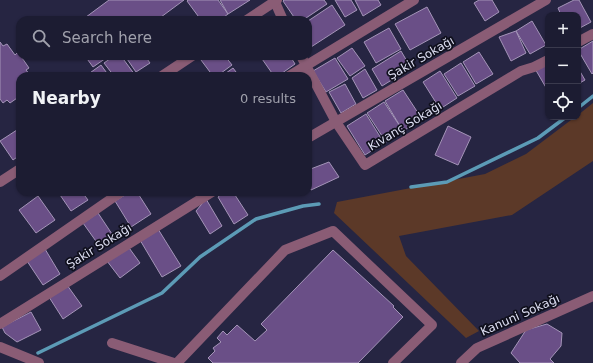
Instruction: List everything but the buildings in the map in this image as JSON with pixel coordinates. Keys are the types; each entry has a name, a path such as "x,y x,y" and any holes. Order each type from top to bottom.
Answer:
{"street":[{"path":"312,55 414,0"},
{"name":"Şakir Sokağı","path":"312,136 546,0"},
{"path":"253,16 276,1 282,16"},
{"path":"581,40 593,34"},
{"path":"168,72 186,60"},
{"path":"292,72 303,60"},
{"name":"Kıvanç Sokağı","path":"303,60 309,72"},
{"name":"Kıvanç Sokağı","path":"312,77 336,122 364,165 521,71 534,68 545,62"},
{"path":"0,182 16,172"},
{"path":"0,276 115,196"},
{"name":"Şakir Sokağı","path":"0,324 206,196"},
{"path":"112,343 176,363 285,250 333,232 432,325 393,363"},
{"name":"Kanuni Sokağı","path":"461,363 477,348 592,298"},
{"path":"0,347 30,360"},
{"path":"0,352 40,363"}],"shaded area":[{"path":"593,103 593,161 512,215 399,236 406,256 479,331 466,338 334,213 337,202 485,174 526,154 571,120 581,120 581,113"}],"waterway":[{"path":"581,106 593,96"},
{"path":"411,187 447,182 538,138 562,120"},
{"path":"38,353 162,293 200,257 256,219 303,206 319,204"}]}
